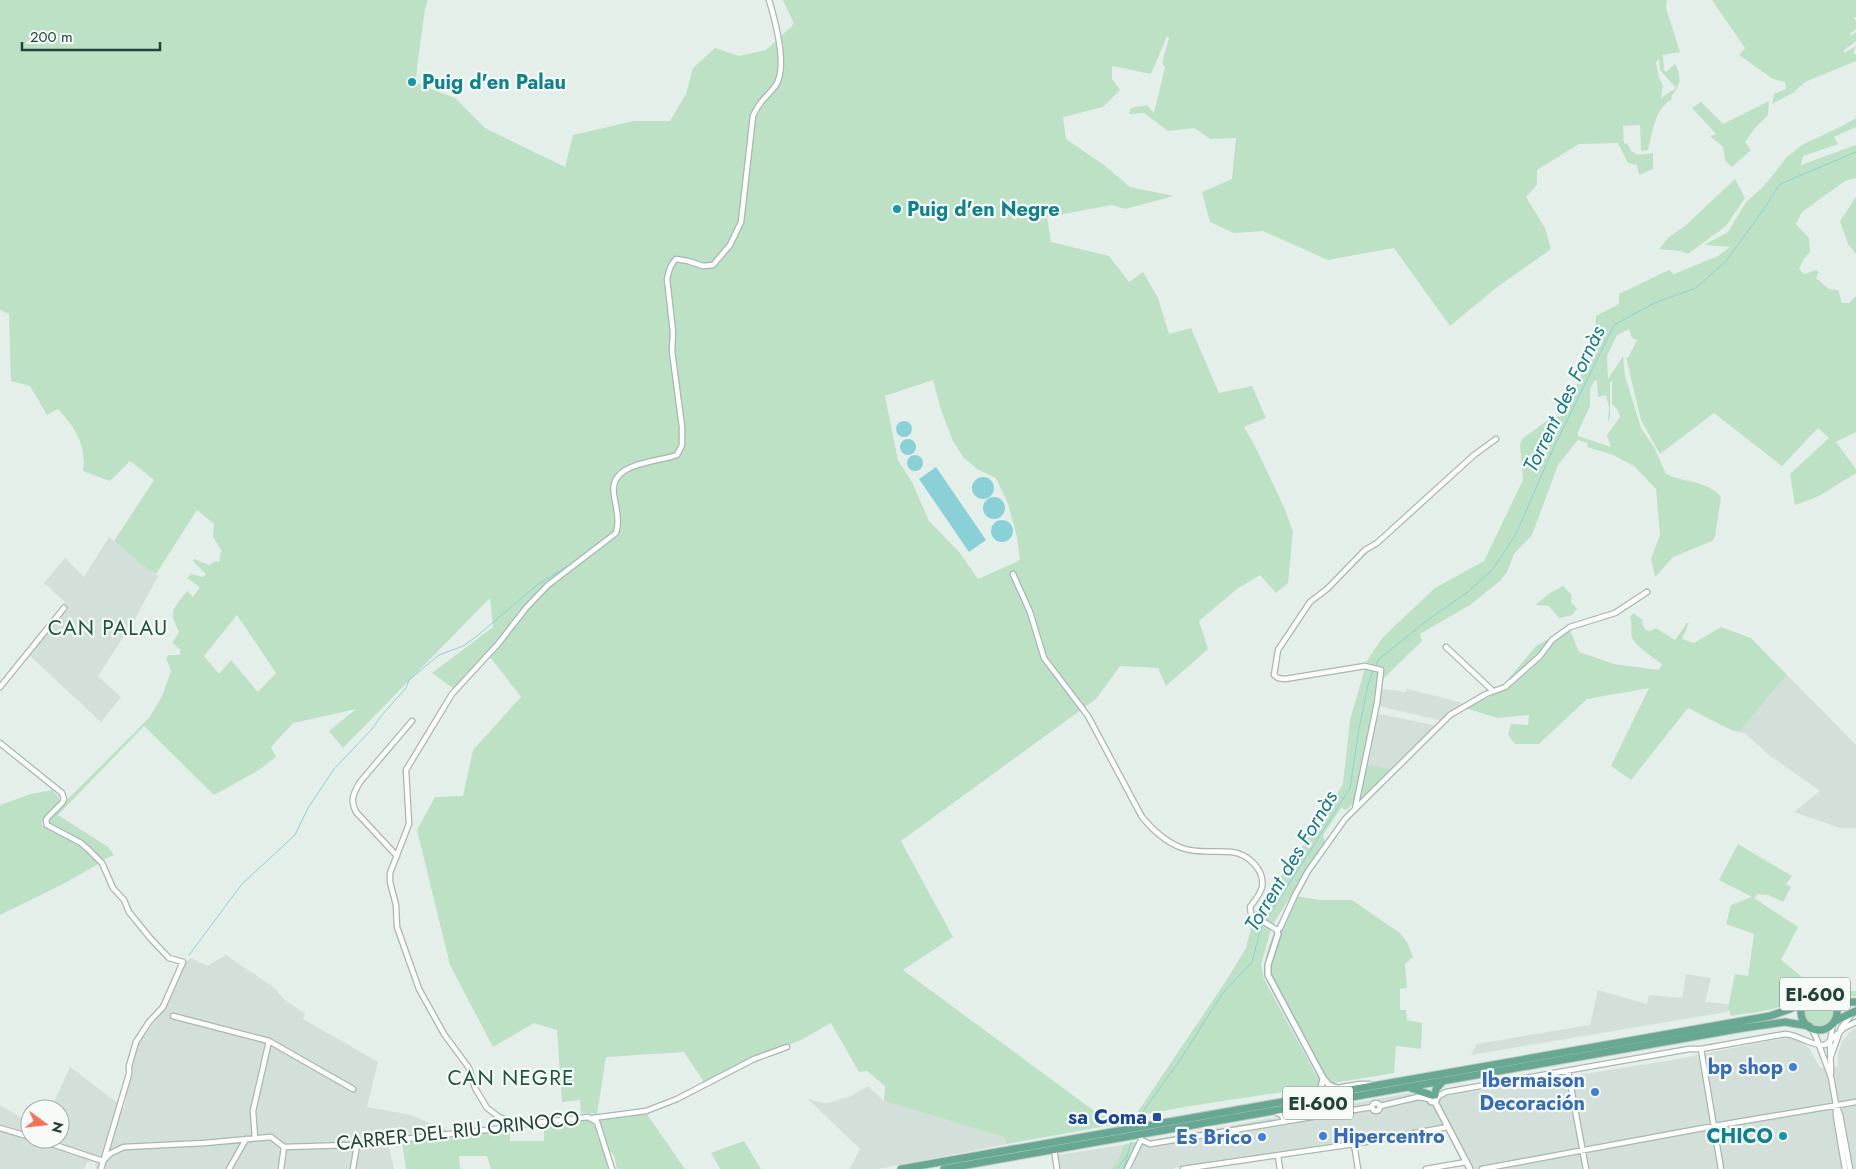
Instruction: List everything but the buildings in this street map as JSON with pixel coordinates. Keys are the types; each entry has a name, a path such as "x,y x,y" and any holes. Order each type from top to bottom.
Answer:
{"main road":[{"name":"EI-600","path":"901,1169 1770,1016 1790,1010 1804,1002 1808,997 1817,994 1832,999 1856,1002"},
{"name":"EI-600","path":"1832,999 1837,1010 1834,1022"},
{"name":"EI-600","path":"1804,1002 1801,1013 1803,1021 1810,1027"},
{"name":"EI-600","path":"944,1169 1054,1149 1140,1137 1271,1111 1777,1022 1796,1023 1823,1029 1856,1011"},
{"path":"1408,1087 1433,1098 1436,1089 1444,1081"}],"street":[{"path":"514,1124 499,1117 484,1103 475,1088 469,1068 444,1034 419,989 397,927 396,905 390,882 390,873 409,824 406,770 452,694 498,644 526,608 548,584 616,534 618,526 612,487 615,478 625,470 677,455 682,445 682,427 672,351 673,332 667,279 672,264 676,259 703,266 713,264 730,245 741,222 753,116 758,103 777,83 780,70 775,20 769,0"},
{"path":"1355,810 1377,703 1381,670 1365,666 1285,679 1278,678 1274,675 1273,670 1278,650 1310,602 1327,589 1365,550 1377,543 1474,455 1496,439"},
{"path":"1013,574 1030,612 1044,658 1088,716 1142,817 1166,840 1183,848 1206,853 1231,852 1239,854 1260,871 1262,886 1259,895 1250,907 1252,916 1274,928 1278,934 1268,965 1268,975 1323,1078 1329,1085 1337,1088 1360,1084 1375,1085"},
{"path":"1274,928 1280,928 1294,895 1308,871 1345,819 1450,715 1493,691 1505,687 1540,656 1552,640 1570,627 1615,613 1647,592"},
{"path":"0,687 64,608"},
{"path":"1446,647 1493,691"},
{"path":"397,856 356,812 352,804 354,792 360,782 412,721"},
{"path":"0,743 62,793 64,799 46,820 47,825 81,843 102,862 113,888 124,900 129,912 169,958 183,962 163,1007 136,1042 129,1066 129,1074 102,1169"},
{"path":"1830,1059 1843,1025 1856,1011"},
{"path":"173,1016 269,1042 353,1089"},
{"path":"1834,1022 1830,1042 1831,1077 1845,1169"},
{"path":"1127,1169 1140,1137 1150,1144 1372,1107 1377,1103 1380,1106 1418,1098 1433,1098 1446,1092 1785,1034 1792,1034 1819,1045 1830,1042 1840,1031 1856,1022"},
{"path":"1810,1027 1831,1077"},
{"path":"1686,1038 1689,1049"},
{"path":"256,1138 253,1111 269,1042"},
{"path":"593,1118 646,1112 677,1099 754,1059 787,1047"},
{"path":"1701,1049 1721,1169"},
{"path":"1568,1070 1586,1169"},
{"path":"1308,1097 1321,1088 1323,1078"},
{"path":"1433,1098 1470,1169"},
{"path":"1482,1169 1856,1102"},
{"path":"1836,1105 1840,1115 1850,1169"},
{"path":"1271,1111 1282,1115 1284,1122"},
{"name":"CARRER DEL RIU ORINOCO","path":"284,1147 357,1145 504,1128 514,1124 523,1125 588,1117 593,1118 597,1122 612,1169"},
{"path":"1186,1169 1354,1144 1448,1127"},
{"path":"0,1128 20,1134"},
{"path":"103,1161 111,1153 124,1147 204,1143 271,1136 284,1147 281,1169"},
{"path":"229,1169 246,1139"},
{"path":"1354,1144 1358,1169"},
{"path":"353,1169 357,1145"},
{"path":"66,1149 103,1161"},
{"path":"1054,1149 1057,1169"},
{"path":"1278,1156 1280,1169"},
{"path":"1426,1169 1466,1162"}],"shaded area":[{"path":"109,537 158,576 135,619 98,676 121,697 101,722 29,655 29,646 65,602 44,583 65,558 84,577"},
{"path":"1787,675 1856,745 1856,828 1840,828 1794,812 1820,791 1769,755 1746,734 1739,732"},
{"path":"1382,689 1406,692 1407,689 1463,703 1442,721 1383,707 1378,704"},
{"path":"1380,714 1433,725 1434,730 1393,769 1366,765 1377,716"},
{"path":"226,955 273,987 285,1000 305,1014 303,1019 378,1062 367,1107 411,1115 446,1130 446,1138 388,1144 394,1169 96,1169 95,1162 87,1162 84,1169 0,1169 0,1105 20,1117 20,1149 70,1149 70,1099 56,1099 70,1067 124,1108 136,1047 163,1011 186,962 191,958 207,966"},
{"path":"1686,974 1711,978 1705,1002 1729,1004 1727,1012 1471,1055 1477,1044 1590,1025 1598,990 1647,1004 1649,995 1682,998"},
{"path":"1856,1028 1856,1169 1475,1169 1451,1125 1326,1147 1174,1169 1131,1169 1142,1145 1146,1141 1410,1093 1419,1100 1672,1060 1789,1037 1799,1040 1809,1048 1820,1068 1838,1066 1838,1053 1843,1040"},
{"path":"868,1086 884,1101 1004,1137 1007,1144 877,1169 850,1169 860,1149 808,1099 823,1103 832,1102 851,1096"},
{"path":"1123,1145 1119,1158 1111,1169 1058,1169 1056,1158 1058,1155"}],"green space":[{"path":"0,0 428,0 425,9 416,83 455,98 485,128 565,167 573,135 634,121 670,121 686,94 693,68 715,48 739,56 766,50 794,24 783,0 1667,0 1666,8 1680,52 1663,55 1664,70 1666,72 1675,64 1679,73 1679,85 1671,96 1672,99 1666,103 1658,115 1648,150 1641,151 1640,125 1623,126 1624,144 1627,143 1631,151 1638,155 1653,153 1653,169 1639,175 1637,165 1628,163 1618,143 1579,144 1537,170 1537,185 1526,197 1545,228 1551,249 1496,288 1450,326 1394,248 1328,260 1263,231 1234,233 1210,222 1202,192 1232,179 1236,138 1211,139 1194,128 1168,131 1144,113 1129,114 1131,108 1147,105 1154,113 1165,67 1162,63 1169,38 1167,36 1151,74 1112,66 1112,79 1120,90 1103,107 1063,117 1066,139 1104,165 1130,187 1174,196 1125,209 1112,205 1047,217 1051,242 1109,256 1129,282 1143,272 1158,298 1169,334 1191,328 1219,393 1252,386 1266,418 1244,427 1284,507 1293,532 1288,583 1276,593 1260,575 1237,589 1199,621 1208,649 1166,686 1158,668 1120,666 1096,699 901,841 953,937 903,970 1101,1116 1109,1116 1112,1125 1007,1144 1004,1137 884,1101 885,1086 867,1071 859,1072 831,1023 799,1041 750,1058 704,1082 684,1052 606,1057 597,1114 581,1113 580,1100 562,1102 557,1030 534,1023 493,1047 450,965 417,830 435,797 463,796 473,750 521,697 487,653 454,689 432,673 493,627 490,598 343,748 329,731 356,709 293,723 271,747 276,757 259,770 214,795 144,726 58,815 108,847 114,855 103,860 91,848 49,823 49,819 54,813 149,718 162,696 171,671 166,658 169,655 179,655 181,650 172,643 179,632 173,614 175,607 187,591 193,597 200,587 187,578 191,574 203,577 206,574 193,561 194,559 209,565 216,561 219,562 221,550 213,537 214,524 197,510 156,574 147,569 114,541 154,480 130,461 110,481 83,471 84,462 81,445 74,430 64,416 58,409 47,415 30,386 11,381 9,314 0,310","holes":["1659,59 1660,70 1676,88 1661,98 1663,85 1659,78 1656,62","933,380 941,410 953,441 963,457 977,469 996,478 1008,504 1017,537 1020,560 978,579 960,553 929,521 912,482 898,460 885,396","237,615 276,673 258,692 231,660 219,674 204,656"]},
{"path":"1712,0 1856,0 1856,17 1854,18 1856,29 1850,34 1852,35 1856,32 1856,41 1844,50 1844,53 1856,46 1853,54 1856,54 1856,61 1805,82 1793,93 1772,104 1774,94 1786,89 1785,82 1773,79 1739,55 1745,48"},
{"path":"1769,101 1768,115 1745,142 1751,150 1732,167 1725,161 1723,147 1710,136 1716,134 1692,108 1701,102 1723,124"},
{"path":"1856,118 1856,127 1834,137 1838,144 1803,156 1801,165 1856,145 1856,178 1845,181 1802,212 1796,224 1809,238 1810,252 1803,260 1799,269 1804,274 1816,270 1819,272 1816,278 1829,289 1838,290 1842,303 1849,303 1856,296 1856,432 1836,442 1856,469 1856,473 1819,496 1795,505 1790,474 1829,438 1818,428 1782,466 1714,413 1660,454 1641,420 1626,357 1628,358 1637,340 1632,338 1629,329 1617,335 1607,356 1608,379 1623,356 1625,376 1641,428 1654,447 1666,474 1702,485 1721,497 1715,537 1712,541 1673,557 1655,577 1651,559 1660,535 1656,489 1634,466 1613,455 1587,447 1588,443 1578,440 1558,465 1532,535 1514,554 1507,572 1500,581 1470,605 1420,634 1422,641 1383,679 1383,667 1366,662 1383,637 1435,588 1484,561 1523,480 1520,445 1522,439 1548,420 1564,414 1586,364 1588,339 1595,332 1596,316 1619,304 1619,294 1669,270 1674,274 1718,256 1730,247 1704,245 1728,232 1746,202 1763,187 1787,157 1802,145","holes":["1595,380 1597,381 1598,397 1606,395 1609,407 1608,422 1610,417 1610,382 1612,381 1612,404 1617,409 1620,417 1607,435 1611,447 1578,436 1590,406 1590,389"]},
{"path":"1735,179 1745,198 1726,226 1688,254 1680,251 1659,249 1669,237 1685,226"},
{"path":"1856,197 1856,254 1848,244 1840,221"},
{"path":"1563,586 1572,595 1571,602 1577,609 1572,615 1559,618 1549,606 1535,605 1550,593"},
{"path":"1633,613 1643,620 1642,624 1646,630 1650,631 1656,628 1675,640 1687,623 1689,623 1682,639 1694,643 1721,627 1751,638 1787,675 1739,732 1731,730 1688,708 1631,780 1611,766 1649,688 1587,699 1539,744 1515,744 1508,734 1511,724 1528,725 1529,715 1497,718 1465,708 1504,690 1527,672 1556,639 1570,630 1579,652 1614,664 1659,670 1662,664 1641,648 1632,637 1630,617"},
{"path":"1548,639 1536,658 1504,684 1536,646"},
{"path":"1365,668 1380,671 1355,801 1347,810 1341,808 1323,835 1325,841 1272,926 1261,965 1264,979 1322,1086 1135,1116 1226,981 1246,948 1255,912 1322,819 1343,784 1350,720"},
{"path":"1366,765 1393,769 1359,803"},
{"path":"52,790 59,797 59,801 42,821 42,825 79,844 100,863 65,883 0,915 0,805 31,794"},
{"path":"1738,844 1792,876 1786,884 1791,887 1783,902 1768,895 1758,894 1754,898 1798,927 1781,960 1806,980 1810,987 1816,986 1856,991 1856,996 1815,988 1808,990 1788,1004 1775,1008 1731,1016 1729,1010 1727,1012 1735,974 1748,976 1754,934 1726,924 1731,905 1752,897 1719,880"},
{"path":"1297,896 1319,900 1352,900 1400,933 1407,942 1413,957 1405,964 1407,988 1400,989 1400,1010 1406,1010 1407,1020 1422,1023 1421,1049 1396,1046 1394,1073 1328,1084 1267,975 1265,965 1270,944 1280,923"},
{"path":"1819,998 1829,1002 1833,1012 1829,1022 1819,1026 1809,1022 1805,1012 1809,1002"},
{"path":"646,1113 685,1169 617,1169 614,1155 608,1149 599,1119"},
{"path":"588,1118 598,1133 609,1169 491,1169 487,1156 459,1156 460,1169 406,1169 402,1143 510,1129 510,1141 544,1141 544,1124"},
{"path":"744,1141 761,1169 720,1169 711,1153"},
{"path":"1139,1141 1125,1169 1111,1169 1119,1158 1123,1145"}],"water":[{"path":"901,421 907,421 912,426 910,435 901,437 896,432 896,426"},
{"path":"905,439 911,439 916,444 914,453 905,455 900,450 900,444"},
{"path":"912,455 918,455 923,460 921,469 912,471 907,466 907,460"},
{"path":"936,467 986,540 969,552 919,479"},
{"path":"983,477 991,480 994,488 991,496 983,499 975,496 972,488 975,480"},
{"path":"994,497 1002,500 1005,508 1002,516 994,519 986,516 983,508 986,500"},
{"path":"1002,520 1010,523 1013,531 1010,539 1002,542 994,539 991,531 994,523"}],"waterway":[{"name":"Torrent des Fornàs","path":"1376,665 1379,659 1429,619 1468,592 1493,569 1516,534 1553,449 1614,325 1654,303 1696,288 1726,261 1780,184 1856,152"},
{"path":"189,955 242,884 295,835 308,808 334,769 372,729 406,688 409,680 439,655 463,646 537,585 579,559"},
{"name":"Torrent des Fornàs","path":"1266,920 1350,788 1359,729 1368,685 1373,671"},
{"name":"Torrent des Fornàs","path":"1137,1120 1182,1057 1222,994 1252,962 1264,923"},
{"name":"Torrent des Fornàs","path":"1124,1168 1131,1142"},
{"name":"Torrent des Fornàs","path":"1118,1169 1126,1156"}],"place":[{"name":"Puig d'en Palau","path":"412,82"},
{"name":"Puig d'en Negre","path":"897,209"},
{"name":"bp shop","path":"1793,1067"},
{"name":"Ibermaison Decoración","path":"1595,1092"},
{"name":"sa Coma","path":"1157,1117"},
{"name":"Hipercentro","path":"1323,1136"},
{"name":"CHICO","path":"1783,1136"},
{"name":"Es Brico","path":"1262,1137"}],"district":[{"name":"CAN PALAU","path":"108,628"},
{"name":"CAN NEGRE","path":"511,1078"}]}
